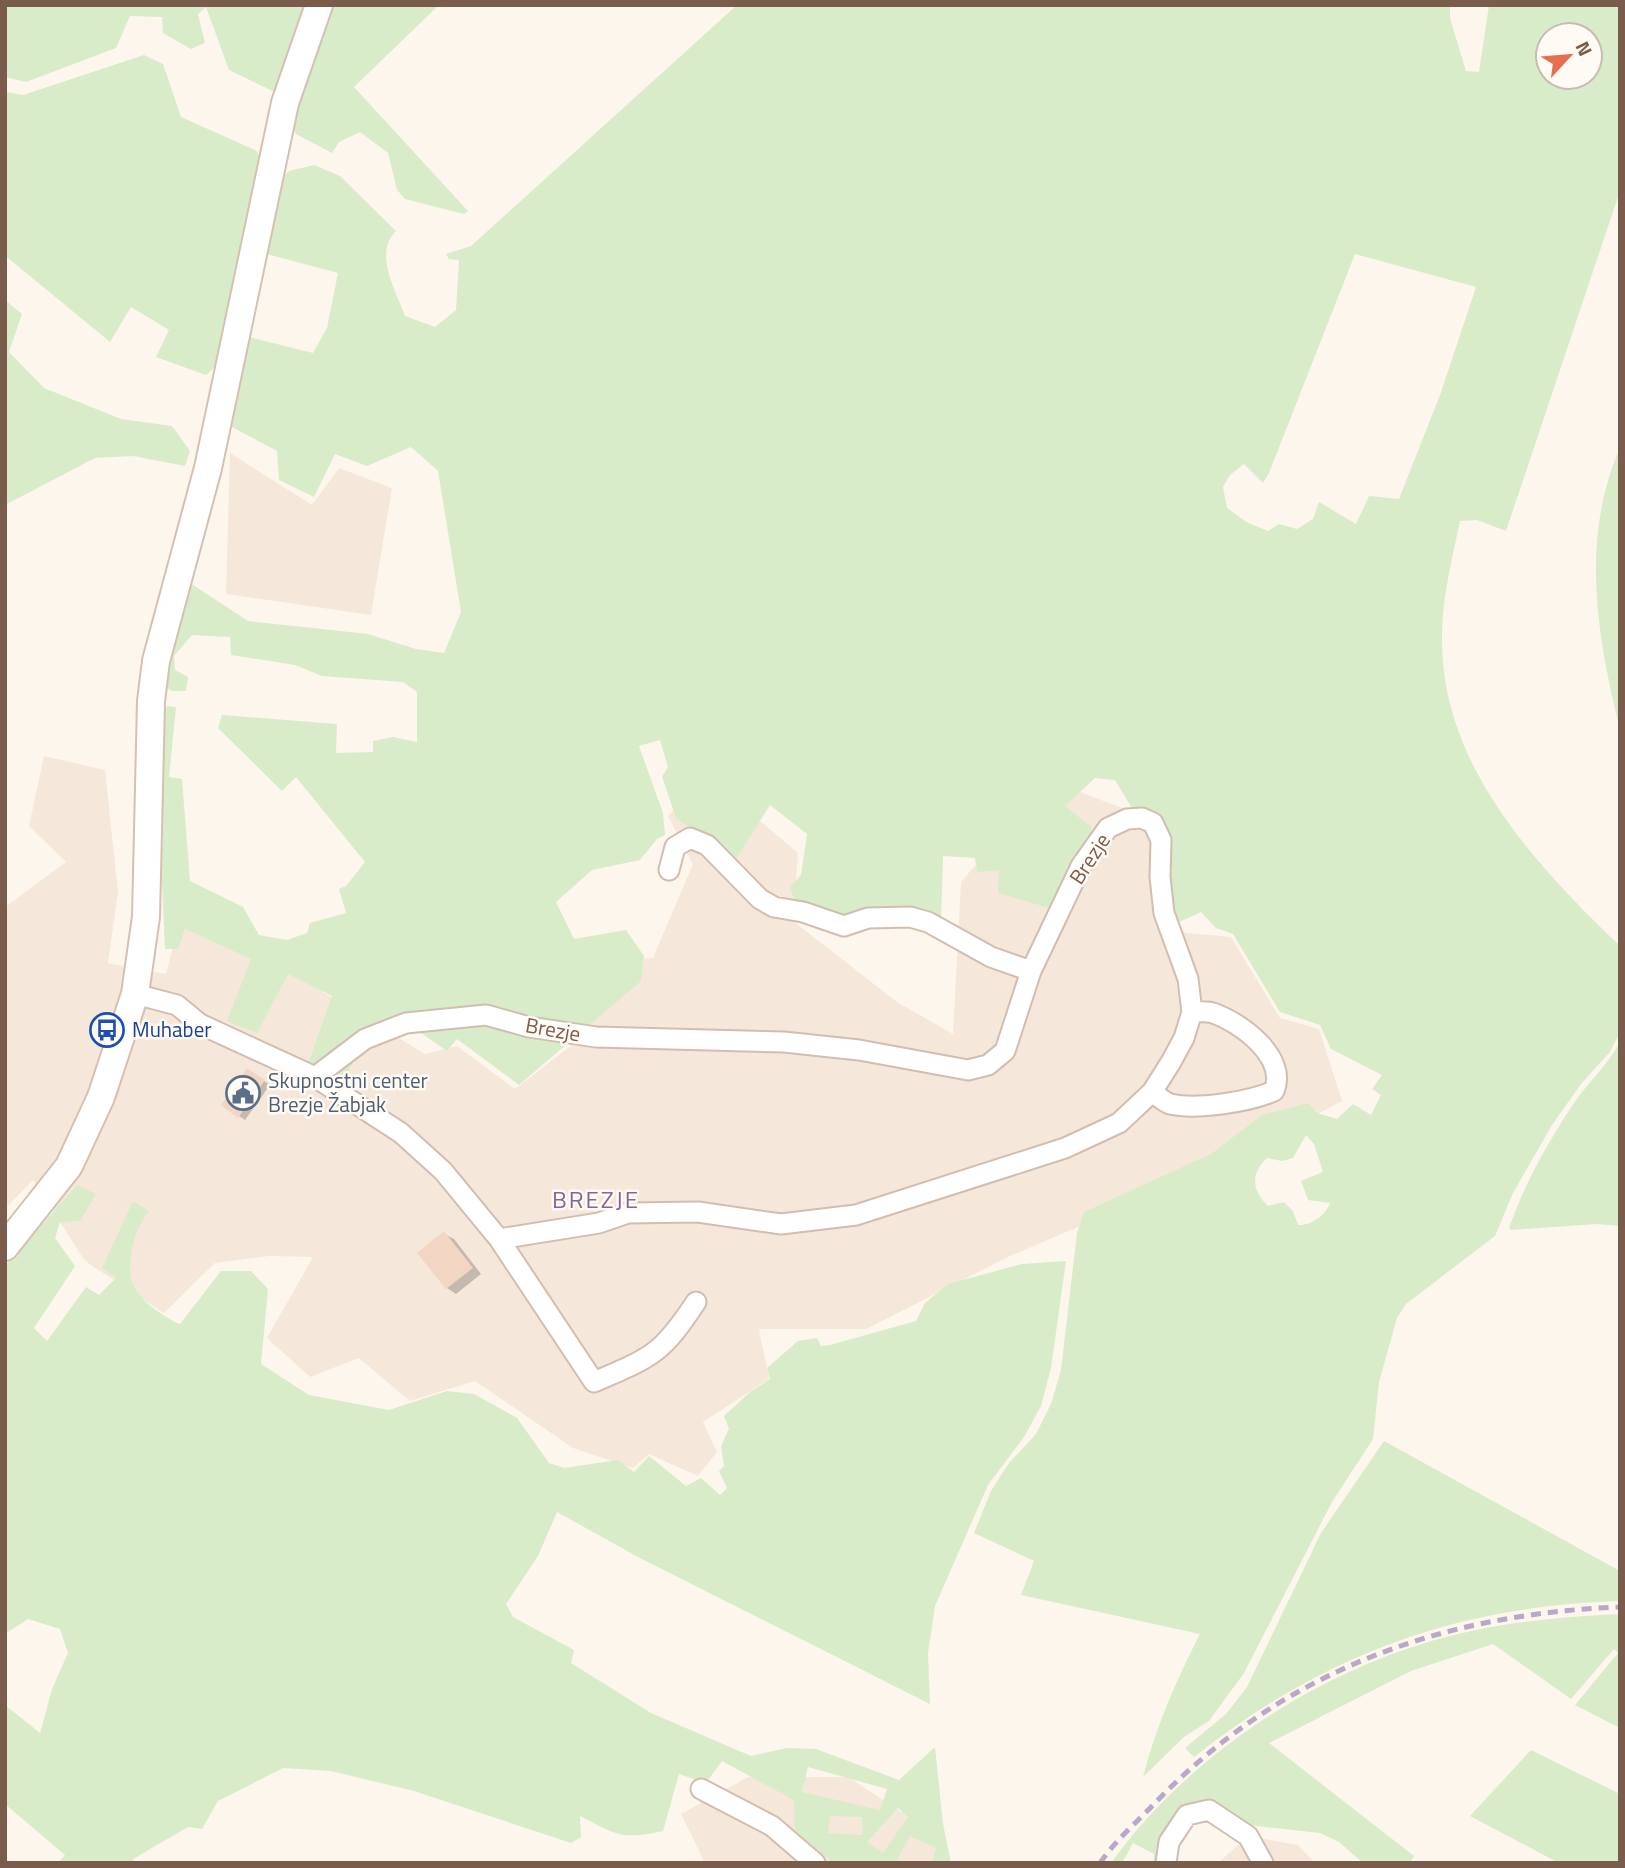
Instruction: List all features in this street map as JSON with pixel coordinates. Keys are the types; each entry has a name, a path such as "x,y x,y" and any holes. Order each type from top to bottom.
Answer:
{"street":[{"path":"5,1247 69,1166 101,1097 135,994 146,917 152,701 156,662 208,468 285,103 318,5"},
{"name":"Brezje","path":"315,1077 365,1039 406,1023 486,1015 529,1027 596,1037 784,1042 859,1050 968,1070 988,1065 1005,1051 1031,971 1080,866 1108,828 1127,819 1142,818 1153,823 1161,840 1160,877 1164,913 1188,979 1192,1012 1184,1038 1152,1092 1119,1123 1065,1148 856,1215 781,1224 698,1212 628,1213 599,1223 499,1239"},
{"path":"669,870 675,847 690,838 707,845 761,899 774,907 803,912 844,926 868,918 910,917 928,922 991,957 1031,971"},
{"path":"135,994 177,1005 200,1024 315,1077 401,1133 443,1171 499,1239 594,1382 649,1358 671,1340 696,1302"},
{"path":"1152,1092 1168,1104 1192,1106 1259,1097 1274,1091 1279,1079 1277,1068 1250,1035 1212,1012 1192,1012"},
{"path":"701,1789 772,1826 815,1863"},
{"path":"1166,1863 1169,1842 1187,1815 1209,1810 1248,1836 1263,1863"}],"shaded area":[{"path":"230,453 312,505 339,468 392,488 371,615 226,594"},
{"path":"44,756 105,770 118,892 108,963 166,974 183,907 425,1054 457,1046 515,1089 573,1044 534,968 653,958 693,864 668,816 706,776 798,853 793,921 897,1002 953,1034 961,882 1048,780 1157,821 1178,932 1231,937 1280,1018 1319,1029 1342,1101 1207,1172 1010,1256 866,1329 759,1329 769,1379 703,1422 717,1452 698,1476 649,1454 633,1468 573,1448 475,1381 410,1401 359,1358 310,1377 267,1338 313,1257 269,1256 215,1263 164,1313 85,1261 33,1180 5,1209 5,907 66,862 29,826"},
{"path":"748,1777 848,1777 926,1828 952,1863 705,1863 681,1814"},
{"path":"1248,1836 1298,1845 1315,1863 1218,1863"}],"green space":[{"path":"5,5 310,5 279,94 229,70 206,7 198,14 205,43 191,49 163,33 162,17 130,16 116,48 26,82 5,77"},
{"path":"334,5 439,5 354,87 468,211 464,214 405,199 397,190 388,153 360,132 339,142 332,153 296,134 291,124"},
{"path":"737,5 1450,5 1450,18 1466,71 1479,72 1489,5 1620,5 1620,191 1506,531 1477,520 1460,521 1445,596 1442,642 1446,688 1458,731 1477,772 1527,847 1620,946 1620,1033 1609,1053 1581,1084 1552,1125 1513,1193 1495,1236 1406,1304 1397,1318 1379,1382 1373,1439 1332,1502 1244,1673 1209,1721 1184,1737 1143,1777 1167,1704 1200,1634 1021,1595 1034,1561 974,1533 991,1491 1009,1463 1036,1434 1051,1404 1061,1370 1077,1233 1084,1212 1211,1154 1262,1115 1308,1103 1317,1113 1337,1119 1353,1104 1371,1115 1381,1095 1372,1089 1382,1075 1331,1049 1320,1025 1280,1012 1233,934 1216,928 1201,912 1175,924 1170,905 1166,824 1159,813 1132,808 1115,780 1095,778 1065,806 1091,827 1093,839 1053,909 998,893 999,870 977,872 975,858 943,856 941,922 866,918 829,911 794,899 790,887 801,875 807,834 770,805 736,859 676,818 662,777 668,767 660,740 639,746 663,813 665,835 657,839 640,860 592,870 556,902 574,939 626,930 644,956 641,981 519,1085 457,1039 447,1051 398,1017 375,1025 344,1078 309,1061 332,996 288,974 257,1033 227,1021 251,959 185,929 178,949 165,949 161,862 155,828 160,718 167,706 176,707 169,777 182,779 190,881 243,907 259,935 287,940 307,933 310,923 346,913 339,889 346,886 365,862 296,777 282,791 218,728 222,715 337,724 336,753 373,752 373,741 393,737 417,742 417,692 403,682 322,676 295,665 231,655 230,637 192,635 174,656 175,670 188,677 186,691 172,691 162,685 187,581 248,621 368,634 416,649 444,653 461,612 438,471 411,447 367,466 335,454 314,497 279,480 277,451 230,426 245,336 313,353 327,328 338,273 263,253 273,186 289,171 314,165 340,176 396,231 389,240 386,261 405,316 435,327 456,310 459,260 449,259 446,254 471,246","holes":["1355,254 1476,287 1440,395 1399,499 1369,496 1356,524 1319,502 1313,519 1297,529 1279,524 1268,531 1248,523 1227,508 1223,487 1230,475 1244,464 1263,483 1269,473","1306,1135 1314,1144 1323,1172 1301,1181 1308,1200 1330,1203 1317,1219 1298,1225 1293,1211 1284,1202 1268,1206 1259,1194 1255,1182 1258,1170 1267,1158 1282,1161 1293,1158"]},
{"path":"144,55 163,64 181,117 257,151 262,163 233,277 216,366 206,375 156,357 169,330 131,307 110,342 8,258 5,260 5,92 23,95"},
{"path":"5,300 22,314 9,352 44,388 121,419 172,426 190,451 185,466 133,456 95,458 5,505"},
{"path":"1620,448 1620,730 1599,624 1596,552 1608,482"},
{"path":"1620,1042 1620,1226 1597,1224 1511,1230 1509,1228 1522,1195 1546,1148 1574,1103"},
{"path":"77,1185 96,1194 80,1221 60,1222 55,1238 75,1266 34,1328 47,1341 86,1287 99,1295 116,1278 102,1268 133,1201 149,1211 133,1244 130,1264 132,1282 145,1301 180,1324 221,1271 251,1271 268,1289 261,1364 309,1395 389,1410 447,1391 474,1394 517,1418 549,1463 564,1468 618,1460 634,1472 649,1456 686,1486 701,1478 720,1495 727,1488 719,1471 724,1466 721,1446 729,1429 724,1416 750,1392 770,1379 767,1368 798,1341 817,1338 821,1346 830,1345 916,1321 925,1303 948,1284 1022,1264 1066,1261 1051,1368 1041,1406 1024,1437 988,1485 935,1606 928,1653 930,1704 638,1557 557,1512 538,1556 506,1604 513,1617 574,1650 571,1663 651,1713 751,1756 787,1748 816,1749 899,1780 935,1747 943,1824 951,1863 933,1861 936,1848 910,1836 895,1863 833,1863 795,1830 794,1800 722,1761 706,1783 679,1774 663,1831 649,1834 620,1834 580,1816 581,1837 571,1843 414,1791 331,1771 283,1768 218,1801 202,1829 188,1827 133,1859 134,1863 58,1863 65,1855 5,1804 5,1705 40,1733 52,1689 68,1653 60,1629 28,1619 5,1634 5,1266","holes":["808,1767 887,1789 880,1810 802,1792","898,1808 908,1817 883,1853 867,1842","830,1816 862,1817 863,1835 828,1833"]},
{"path":"1384,1441 1620,1571 1620,1601 1502,1613 1447,1626 1394,1643 1342,1664 1292,1690 1194,1757 1185,1748 1226,1714 1247,1687 1321,1533"},
{"path":"1620,1614 1620,1728 1575,1705 1618,1653 1614,1649 1571,1699 1493,1644 1411,1671 1269,1743 1414,1856 1410,1863 1363,1863 1339,1842 1320,1833 1248,1825 1207,1804 1161,1863 1154,1863 1154,1854 1133,1843 1122,1863 1111,1863 1142,1824 1178,1787 1217,1753 1259,1722 1350,1671 1398,1652 1467,1632 1532,1621"},
{"path":"1531,1750 1620,1794 1620,1863 1559,1863 1470,1816"}],"building":[{"name":"Skupnostni center Brezje Žabjak","path":"247,1068 265,1080 238,1118 221,1105"},
{"path":"444,1231 473,1268 446,1289 417,1253"}],"railway":[{"path":"1100,1863 1126,1832 1203,1758 1255,1719 1310,1686 1367,1659 1426,1638 1489,1622 1553,1612 1620,1607"}],"place":[{"name":"Muhaber","path":"107,1030"},
{"name":"Skupnostni center Brezje Žabjak","path":"243,1093"}],"district":[{"name":"BREZJE","path":"596,1200"}]}
